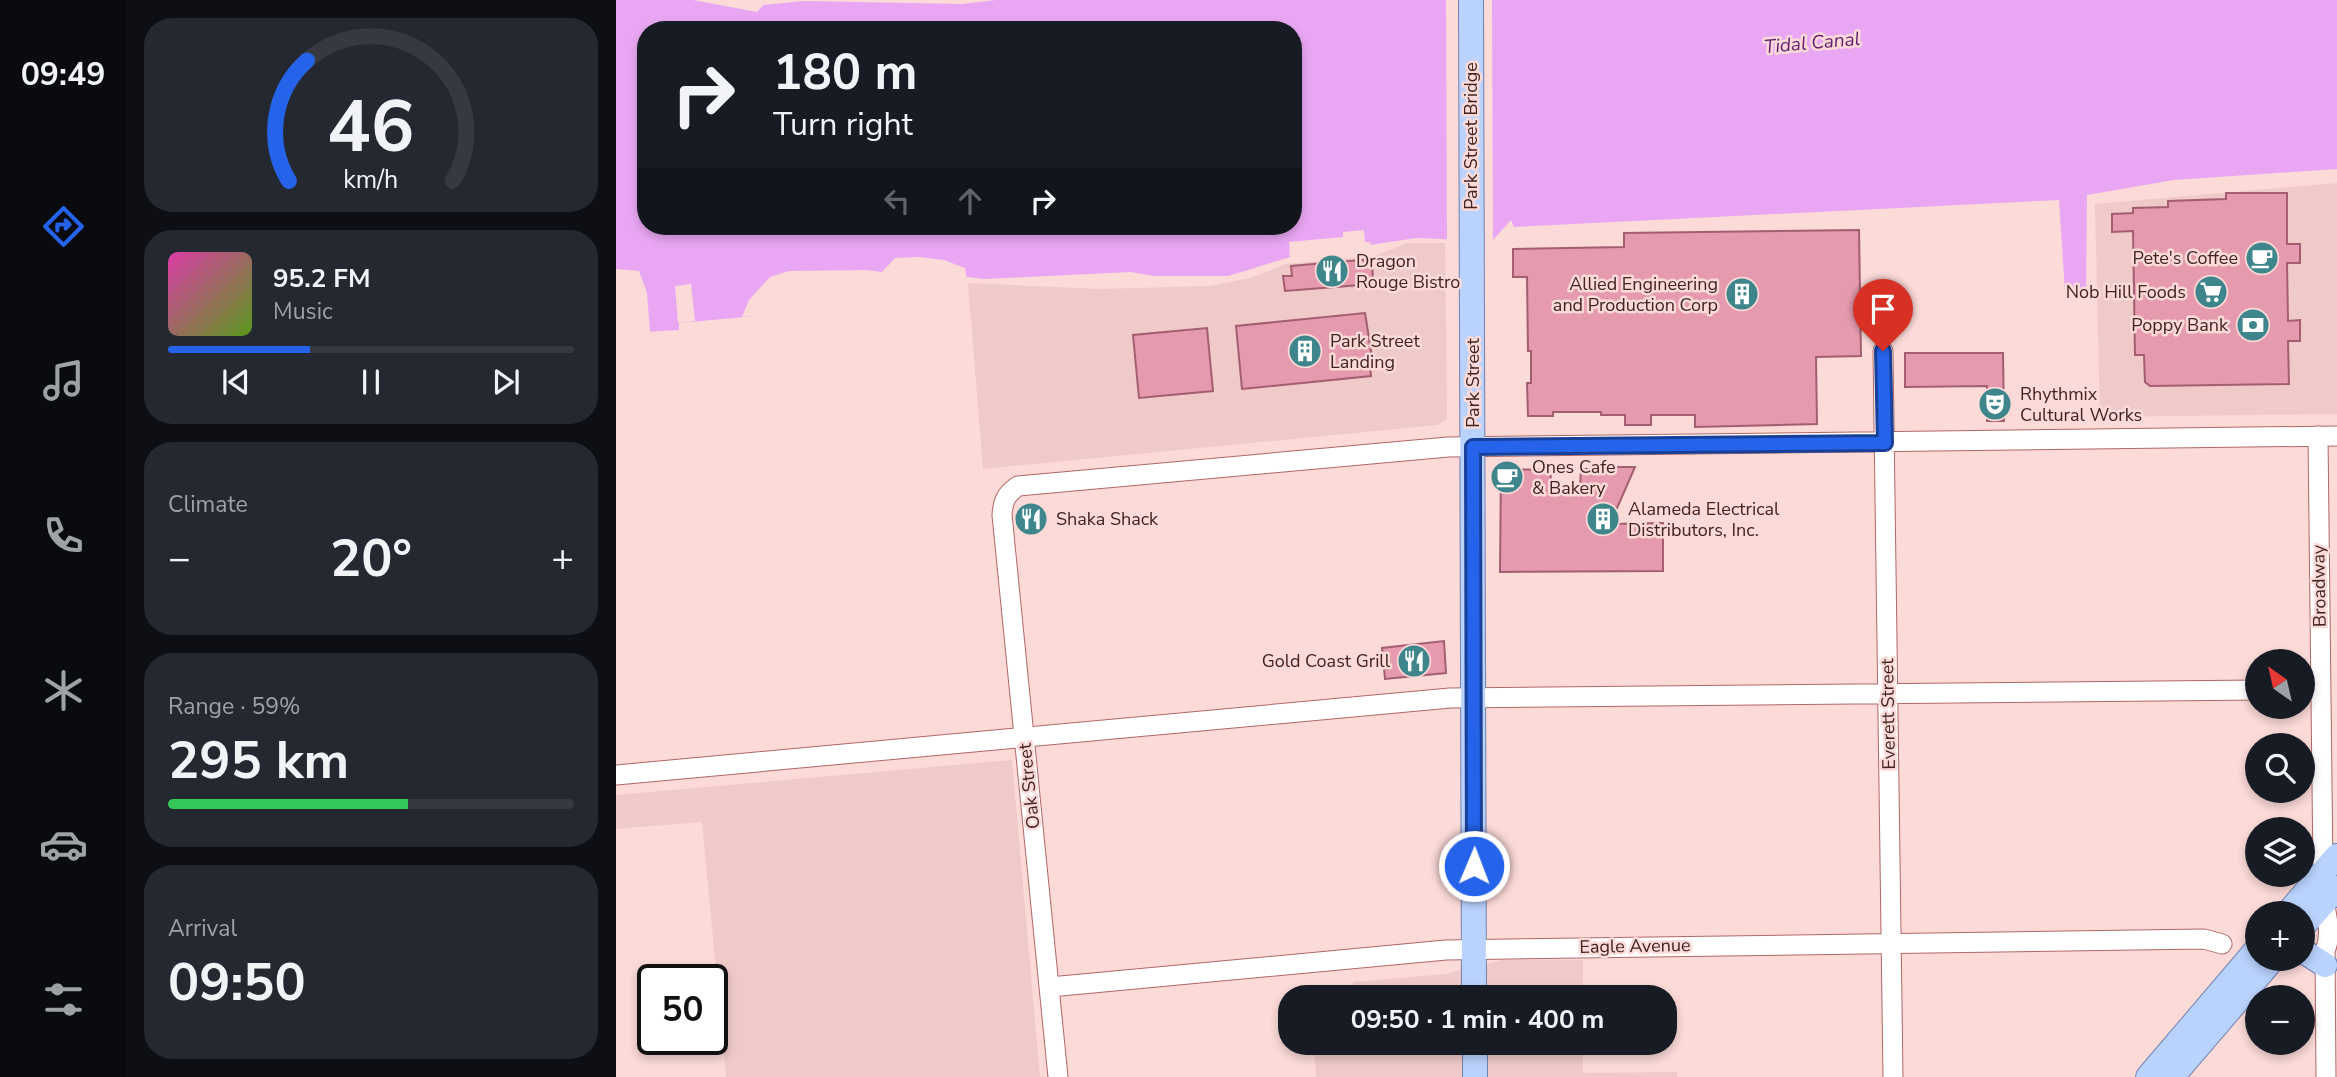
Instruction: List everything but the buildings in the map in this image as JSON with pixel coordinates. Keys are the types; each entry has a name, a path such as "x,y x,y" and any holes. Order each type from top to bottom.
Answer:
{"main road":[{"name":"Park Street Bridge","path":"1471,0 1472,273"},
{"name":"Park Street","path":"1472,273 1474,985"},
{"path":"2303,901 2330,880"},
{"path":"2315,906 2330,880"},
{"path":"2148,1077 2245,963"},
{"path":"2172,1077 2263,971"},
{"path":"1475,1055 1475,1077"}],"street":[{"name":"Everett Street","path":"1883,351 1893,1077"},
{"path":"1473,447 2328,436"},
{"name":"Broadway","path":"2315,649 2328,436"},
{"name":"Oak Street","path":"1058,1077 1002,515 1006,495 1018,486 1027,484 1404,450 1473,447"},
{"path":"616,775 1474,698 2245,690"},
{"name":"Broadway","path":"2315,719 2330,880 2324,948 2326,1077"},
{"name":"Eagle Avenue","path":"1050,987 1473,949 2204,939 2222,944"}],"shaded area":[{"path":"2337,183 2337,414 2100,417 2095,204"},
{"name":"Park Street Landing","path":"1407,243 1445,243 1447,419 1438,425 983,469 968,283 1100,289 1209,286 1251,278 1286,264 1375,256"},
{"path":"1012,760 1040,1077 726,1077 724,1055 728,1055 728,964 715,964 702,822 616,829 616,795"},
{"path":"1503,960 1583,960 1583,985 1353,985 1353,982 1445,974"},
{"path":"1314,1055 1583,1055 1583,1073 1677,1072 1677,1077 1316,1077"}],"water":[{"name":"Tidal Canal","path":"616,0 733,0 763,5 804,1 962,4 996,0 2337,0 2337,169 2174,180 2087,195 2086,292 2065,292 2059,200 1514,227 1511,220 1492,241 1416,238 1290,257 1228,276 1154,276 1131,272 984,279 960,276 755,301 756,316 679,323 679,330 645,332 639,280 616,279"}],"pier":[{"path":"693,0 751,0 765,3 757,12"},
{"path":"1446,0 1492,0 1493,244 1447,243"},
{"path":"1364,230 1365,242 1370,242 1371,249 1290,261 1289,242 1343,237 1343,232"},
{"path":"895,258 944,260 965,268 967,280 894,292 759,304 759,313 756,316 742,317 749,300 770,277 789,271 882,272"},
{"path":"616,269 639,271 647,293 650,332 642,332 636,284 616,283"},
{"path":"691,284 695,321 678,323 675,286"}],"place":[{"name":"Pete's Coffee","path":"2262,258"},
{"name":"Dragon Rouge Bistro","path":"1332,271"},
{"name":"Nob Hill Foods","path":"2211,292"},
{"name":"Allied Engineering and Production Corp","path":"1742,294"},
{"name":"Poppy Bank","path":"2253,325"},
{"name":"Park Street Landing","path":"1305,351"},
{"name":"Rhythmix Cultural Works","path":"1995,404"},
{"name":"Ones Cafe & Bakery","path":"1507,477"},
{"name":"Shaka Shack","path":"1031,519"},
{"name":"Alameda Electrical Distributors, Inc.","path":"1603,519"},
{"name":"Gold Coast Grill","path":"1414,661"}],"route":[{"path":"1474,866 1473,447 1885,443 1883,351"}]}
